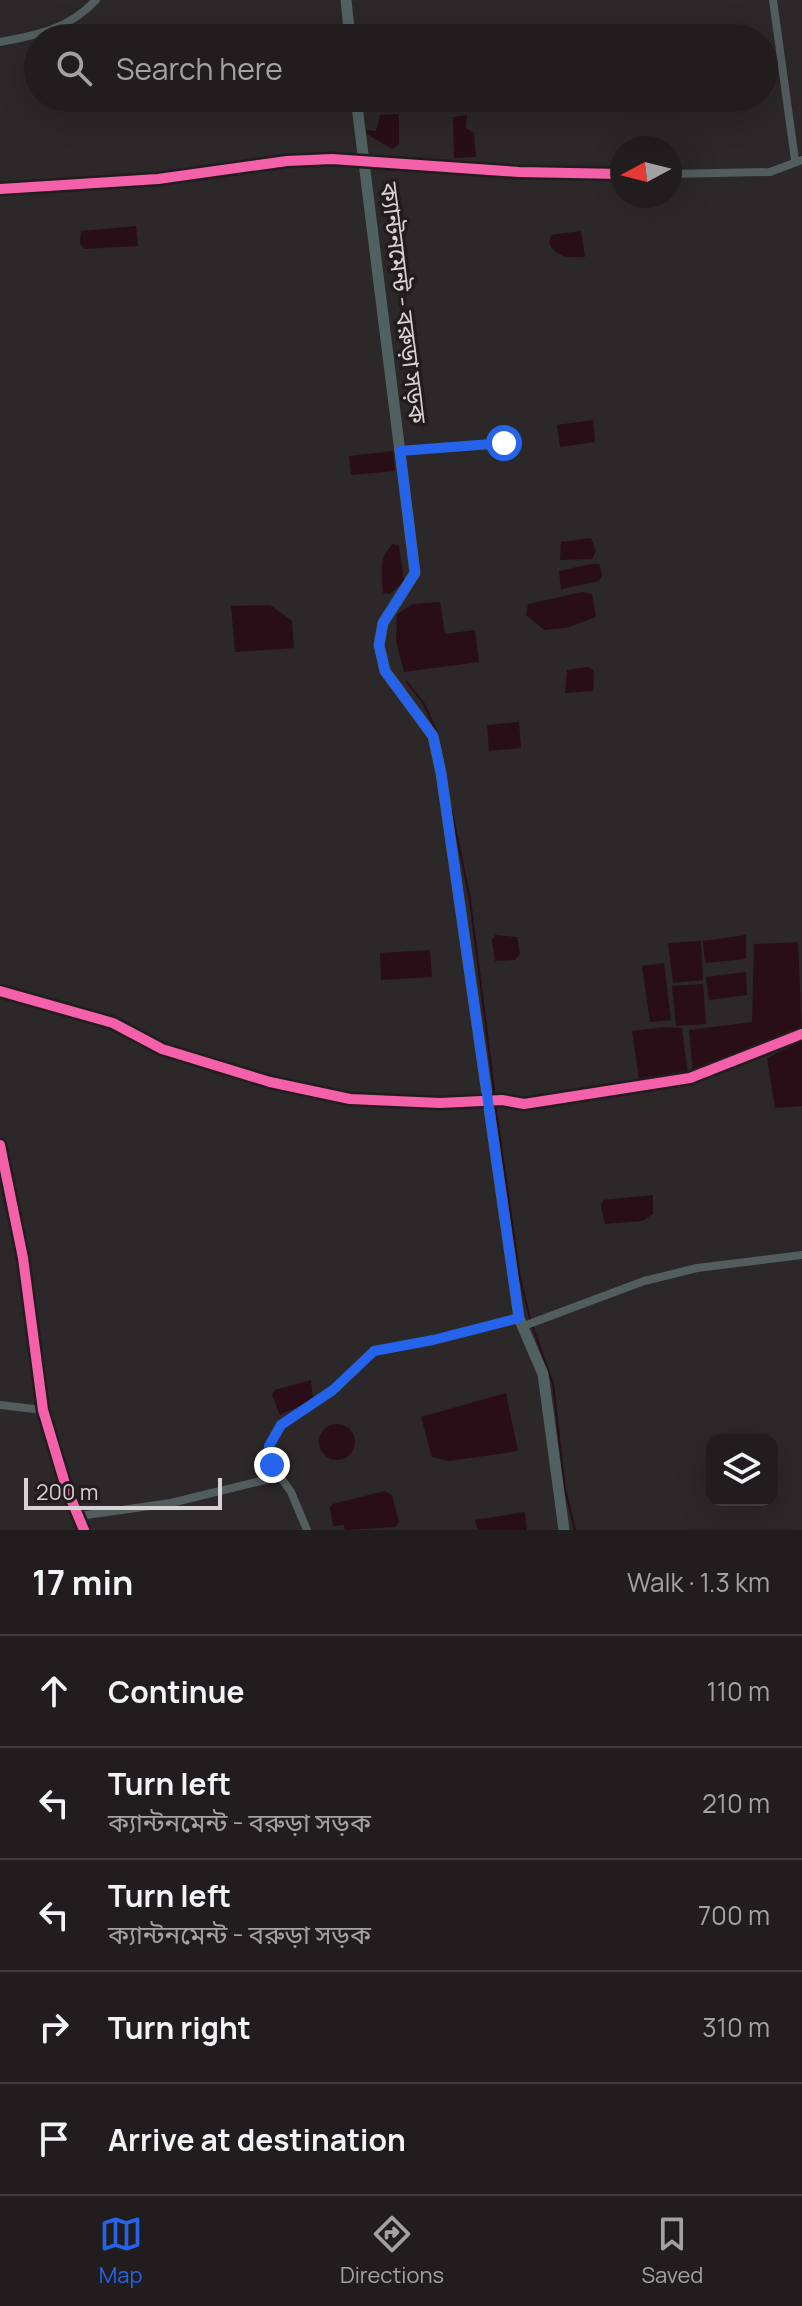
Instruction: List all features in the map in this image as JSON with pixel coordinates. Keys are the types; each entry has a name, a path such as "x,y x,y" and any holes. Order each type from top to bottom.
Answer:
{"main road":[{"path":"346,0 349,24"},
{"name":"ক্যান্টনমেন্ট - বরুড়া সড়ক","path":"357,112 415,573 383,623 379,645 385,671 433,736 454,854 520,1323 543,1374 564,1530"}],"street":[{"path":"66,24 85,13 96,0"},
{"path":"773,0 777,24"},
{"path":"682,174 770,172 785,169 798,160 778,32"},
{"path":"0,42 24,37"},
{"path":"0,189 204,174 287,161 362,159 519,172 610,174"},
{"path":"400,451 504,443"},
{"path":"0,991 113,1023 162,1049 270,1082 350,1099 440,1103 488,1100 524,1104 690,1078 802,1034"},
{"path":"0,1145 21,1244 43,1410 66,1487 84,1530"},
{"path":"307,1530 291,1492 277,1477 269,1446 281,1425 333,1390 374,1351 536,1321 617,1289 697,1268 802,1255"},
{"path":"0,1405 43,1410"},
{"path":"79,1516 171,1503 277,1477"}],"shaded area":[{"path":"399,114 399,144 392,149 367,134 366,130 376,131 380,115"},
{"path":"467,115 466,128 474,133 476,157 454,158 453,117"},
{"path":"136,226 138,246 84,249 80,243 81,231"},
{"path":"581,231 585,257 560,254 549,243 551,235"},
{"path":"593,420 595,442 560,447 557,425"},
{"path":"393,451 395,471 351,475 349,456"},
{"path":"591,538 596,551 592,559 560,560 561,542"},
{"path":"393,544 399,546 404,581 390,594 383,593 382,566 385,554"},
{"path":"599,564 602,575 599,581 561,589 559,571"},
{"path":"582,592 592,594 596,617 566,628 544,630 526,615 528,604"},
{"path":"440,602 445,634 475,630 479,662 404,672 396,641 397,614 413,604"},
{"path":"270,605 292,621 294,648 235,652 231,606"},
{"path":"588,667 594,670 593,691 565,693 567,670"},
{"path":"519,722 521,748 489,751 487,725"},
{"path":"495,935 517,937 520,954 515,960 495,961 492,940"},
{"path":"746,935 746,959 705,963 703,941"},
{"path":"701,941 703,980 673,983 668,943"},
{"path":"798,942 802,1033 693,1073 689,1030 752,1022 754,944"},
{"path":"430,950 432,977 381,980 380,953"},
{"path":"664,963 671,1020 650,1022 642,966"},
{"path":"746,972 747,995 709,1000 706,977"},
{"path":"703,984 706,1024 676,1026 672,986"},
{"path":"682,1028 688,1076 639,1079 632,1031"},
{"path":"802,1041 802,1106 775,1108 767,1058"},
{"path":"653,1195 653,1214 642,1221 605,1224 601,1205 603,1200"},
{"path":"311,1380 313,1400 280,1415 272,1395 275,1390"},
{"path":"506,1393 518,1451 449,1461 432,1457 421,1417"},
{"path":"337,1424 349,1430 355,1442 349,1454 337,1460 325,1454 319,1442 325,1430"},
{"path":"385,1491 392,1495 399,1522 395,1527 345,1530 344,1525 333,1526 330,1507 333,1504"},
{"path":"525,1512 527,1530 478,1530 475,1520"}],"waterway":[{"path":"407,682 424,704 438,735"},
{"path":"452,812 470,900 495,1098"},
{"path":"495,1104 520,1278 530,1319"},
{"path":"532,1325 553,1384 565,1489 575,1530"}],"cycle path":[{"path":"0,189 158,179 287,161 332,159 519,172 610,174"},
{"path":"0,991 113,1023 162,1049 270,1082 350,1099 440,1103 502,1100 524,1104 690,1078 802,1034"},
{"path":"0,1145 23,1258 43,1410 66,1487 84,1530"}],"route":[{"path":"272,1465 269,1446 281,1425 333,1390 374,1351 519,1318 441,773 433,736 425,721 401,695 385,671 379,645 383,623 415,573 400,451 504,443"}]}
